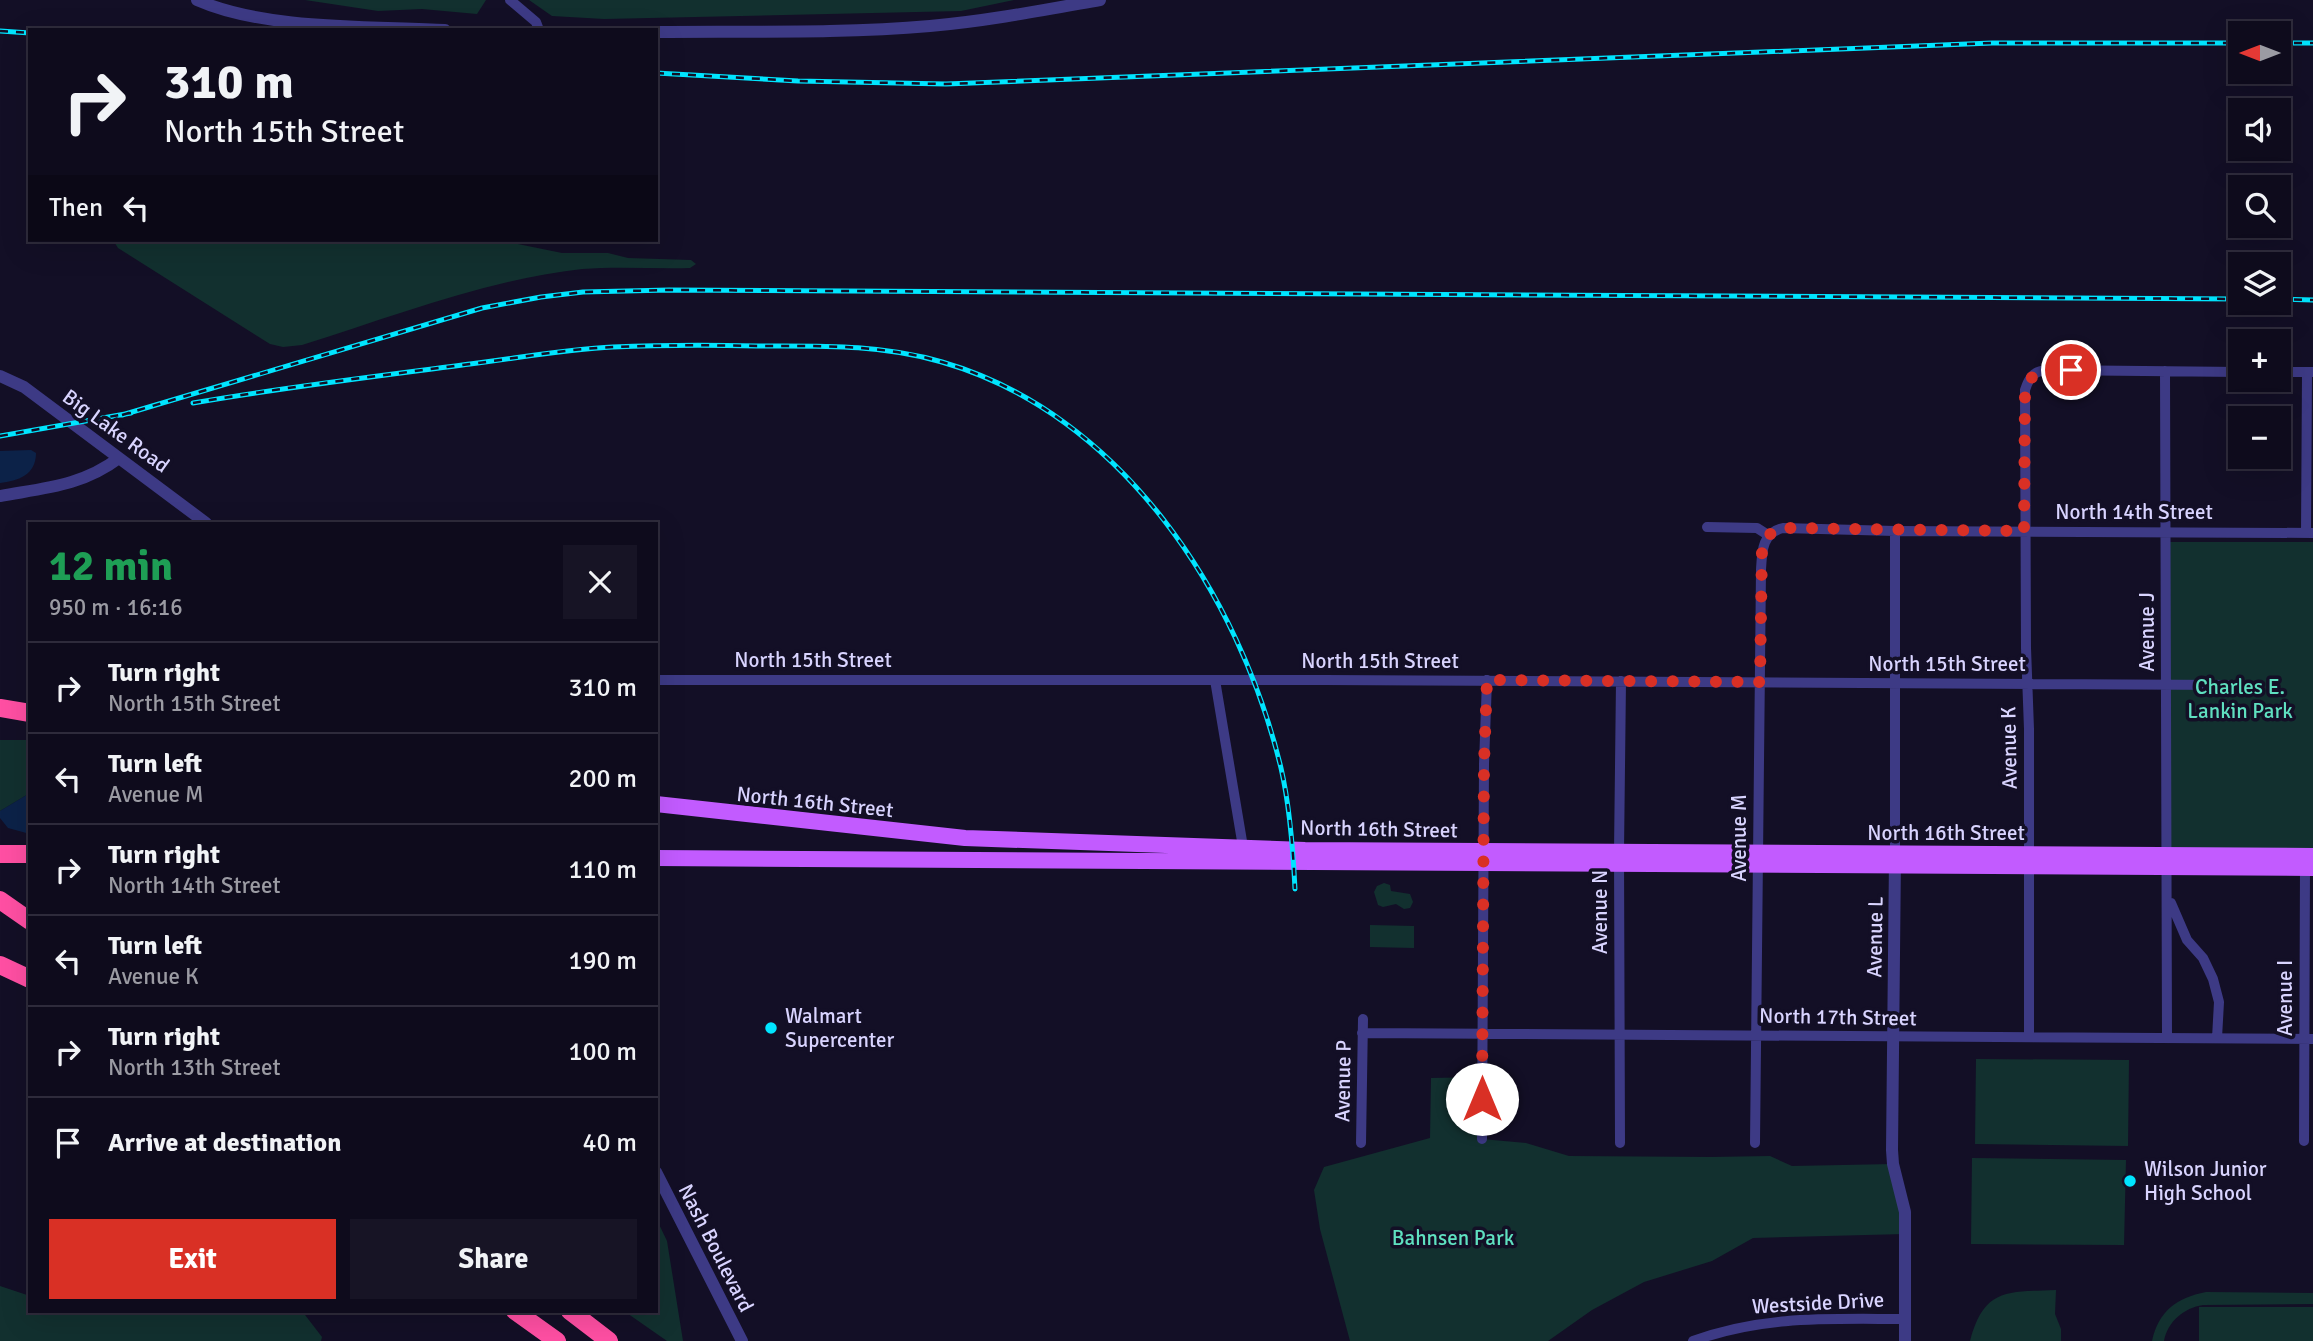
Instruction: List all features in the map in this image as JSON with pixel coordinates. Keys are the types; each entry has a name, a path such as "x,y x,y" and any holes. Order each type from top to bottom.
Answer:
{"highway":[{"path":"0,708 28,713"},
{"path":"0,854 28,854"},
{"path":"0,900 28,920"},
{"path":"0,965 28,978"},
{"path":"517,1313 557,1341"},
{"path":"573,1313 609,1341"}],"main road":[{"name":"North 16th Street","path":"658,804 874,830 977,839 1484,857"},
{"name":"North 16th Street","path":"658,858 1484,857 2309,862"}],"street":[{"path":"197,0 232,13 276,19 414,28"},
{"path":"510,0 536,22 538,28"},
{"path":"658,32 857,31 918,27 977,21 1100,0"},
{"name":"Avenue K","path":"2029,1037 2025,390 2031,376 2039,370 2165,371"},
{"path":"2165,371 2228,372"},
{"name":"Avenue J","path":"2165,371 2167,1038"},
{"path":"2291,372 2310,372 2310,533"},
{"name":"Big Lake Road","path":"0,376 24,387 205,522"},
{"path":"0,496 76,482 104,470 119,458"},
{"name":"North 14th Street","path":"1707,527 1757,528 1768,536 1783,528 2310,533"},
{"name":"Avenue L","path":"1895,531 1892,1150 1905,1212 1905,1341"},
{"name":"Avenue M","path":"1755,1143 1762,548 1768,536"},
{"name":"North 15th Street","path":"658,680 1487,680 2229,685"},
{"path":"1215,680 1243,847"},
{"path":"1482,1139 1487,680"},
{"name":"Avenue N","path":"1620,1143 1621,681"},
{"name":"Avenue I","path":"2304,1140 2309,1039 2309,862"},
{"name":"Avenue J","path":"2167,892 2187,940 2203,958 2213,978 2219,1002 2220,1024 2217,1038"},
{"name":"Avenue P","path":"1361,1143 1363,1018"},
{"name":"North 17th Street","path":"1362,1033 2309,1039"},
{"name":"Nash Boulevard","path":"658,1176 742,1341"},
{"name":"Westside Drive","path":"1693,1341 1723,1330 1780,1320 1905,1319"}],"green space":[{"path":"305,0 486,0 477,14 422,9 378,11"},
{"path":"529,0 1014,0 961,11 604,19 552,16"},
{"path":"114,242 508,242 562,253 608,253 628,258 691,260 696,264 690,268 582,269 510,281 302,345 283,347 270,344 118,248"},
{"name":"Charles E. Lankin Park","path":"2165,542 2313,542 2313,855 2167,855"},
{"path":"0,740 28,740 28,794 0,811"},
{"path":"1384,883 1390,885 1391,891 1410,894 1413,902 1410,908 1404,909 1396,904 1383,907 1378,905 1374,892 1377,886"},
{"path":"1370,925 1414,926 1414,948 1370,947"},
{"path":"1976,1059 2129,1060 2128,1146 1975,1144"},
{"name":"Bahnsen Park","path":"1482,1077 1482,1139 1526,1143 1569,1156 1770,1156 1792,1166 1893,1164 1905,1234 1753,1238 1712,1261 1644,1282 1592,1310 1548,1341 1350,1341 1320,1229 1314,1190 1324,1167 1430,1138 1431,1078"},
{"path":"1972,1158 2126,1160 2124,1245 1971,1244"},
{"path":"658,1222 667,1241 683,1341 667,1341 627,1313 658,1313"},
{"path":"0,1286 28,1295 28,1313 304,1313 322,1337 321,1341 0,1341"},
{"path":"2056,1290 2055,1314 2061,1329 2061,1341 1970,1341 1982,1311 2000,1296 2024,1291"},
{"path":"2206,1292 2313,1293 2313,1304 2203,1305 2183,1312 2169,1327 2164,1341 2152,1341 2159,1322 2170,1308 2186,1298"},
{"path":"2199,1307 2313,1307 2313,1341 2199,1341"}],"water":[{"path":"31,450 36,453 29,472 13,481 0,483 0,451"},
{"path":"28,794 28,833 8,828 0,818 0,811"}],"railway":[{"path":"0,31 28,33"},
{"path":"658,73 798,81 946,84 1992,43 2228,43"},
{"path":"2291,43 2313,43"},
{"path":"122,415 482,308 583,292 669,290 2228,299"},
{"path":"2291,299 2313,300"},
{"path":"193,403 560,352 649,346 873,349 942,362 1007,387 1065,423 1117,467 1163,519 1203,577 1236,638 1262,703 1284,783 1291,828 1295,889"},
{"path":"0,436 131,413"}],"place":[{"name":"Walmart Supercenter","path":"771,1028"},
{"name":"Wilson Junior High School","path":"2130,1181"}],"route":[{"path":"1482,1099 1487,680 1760,682 1762,548 1768,536 1783,528 2024,531 2024,404 2027,382 2039,370 2071,370"}]}
